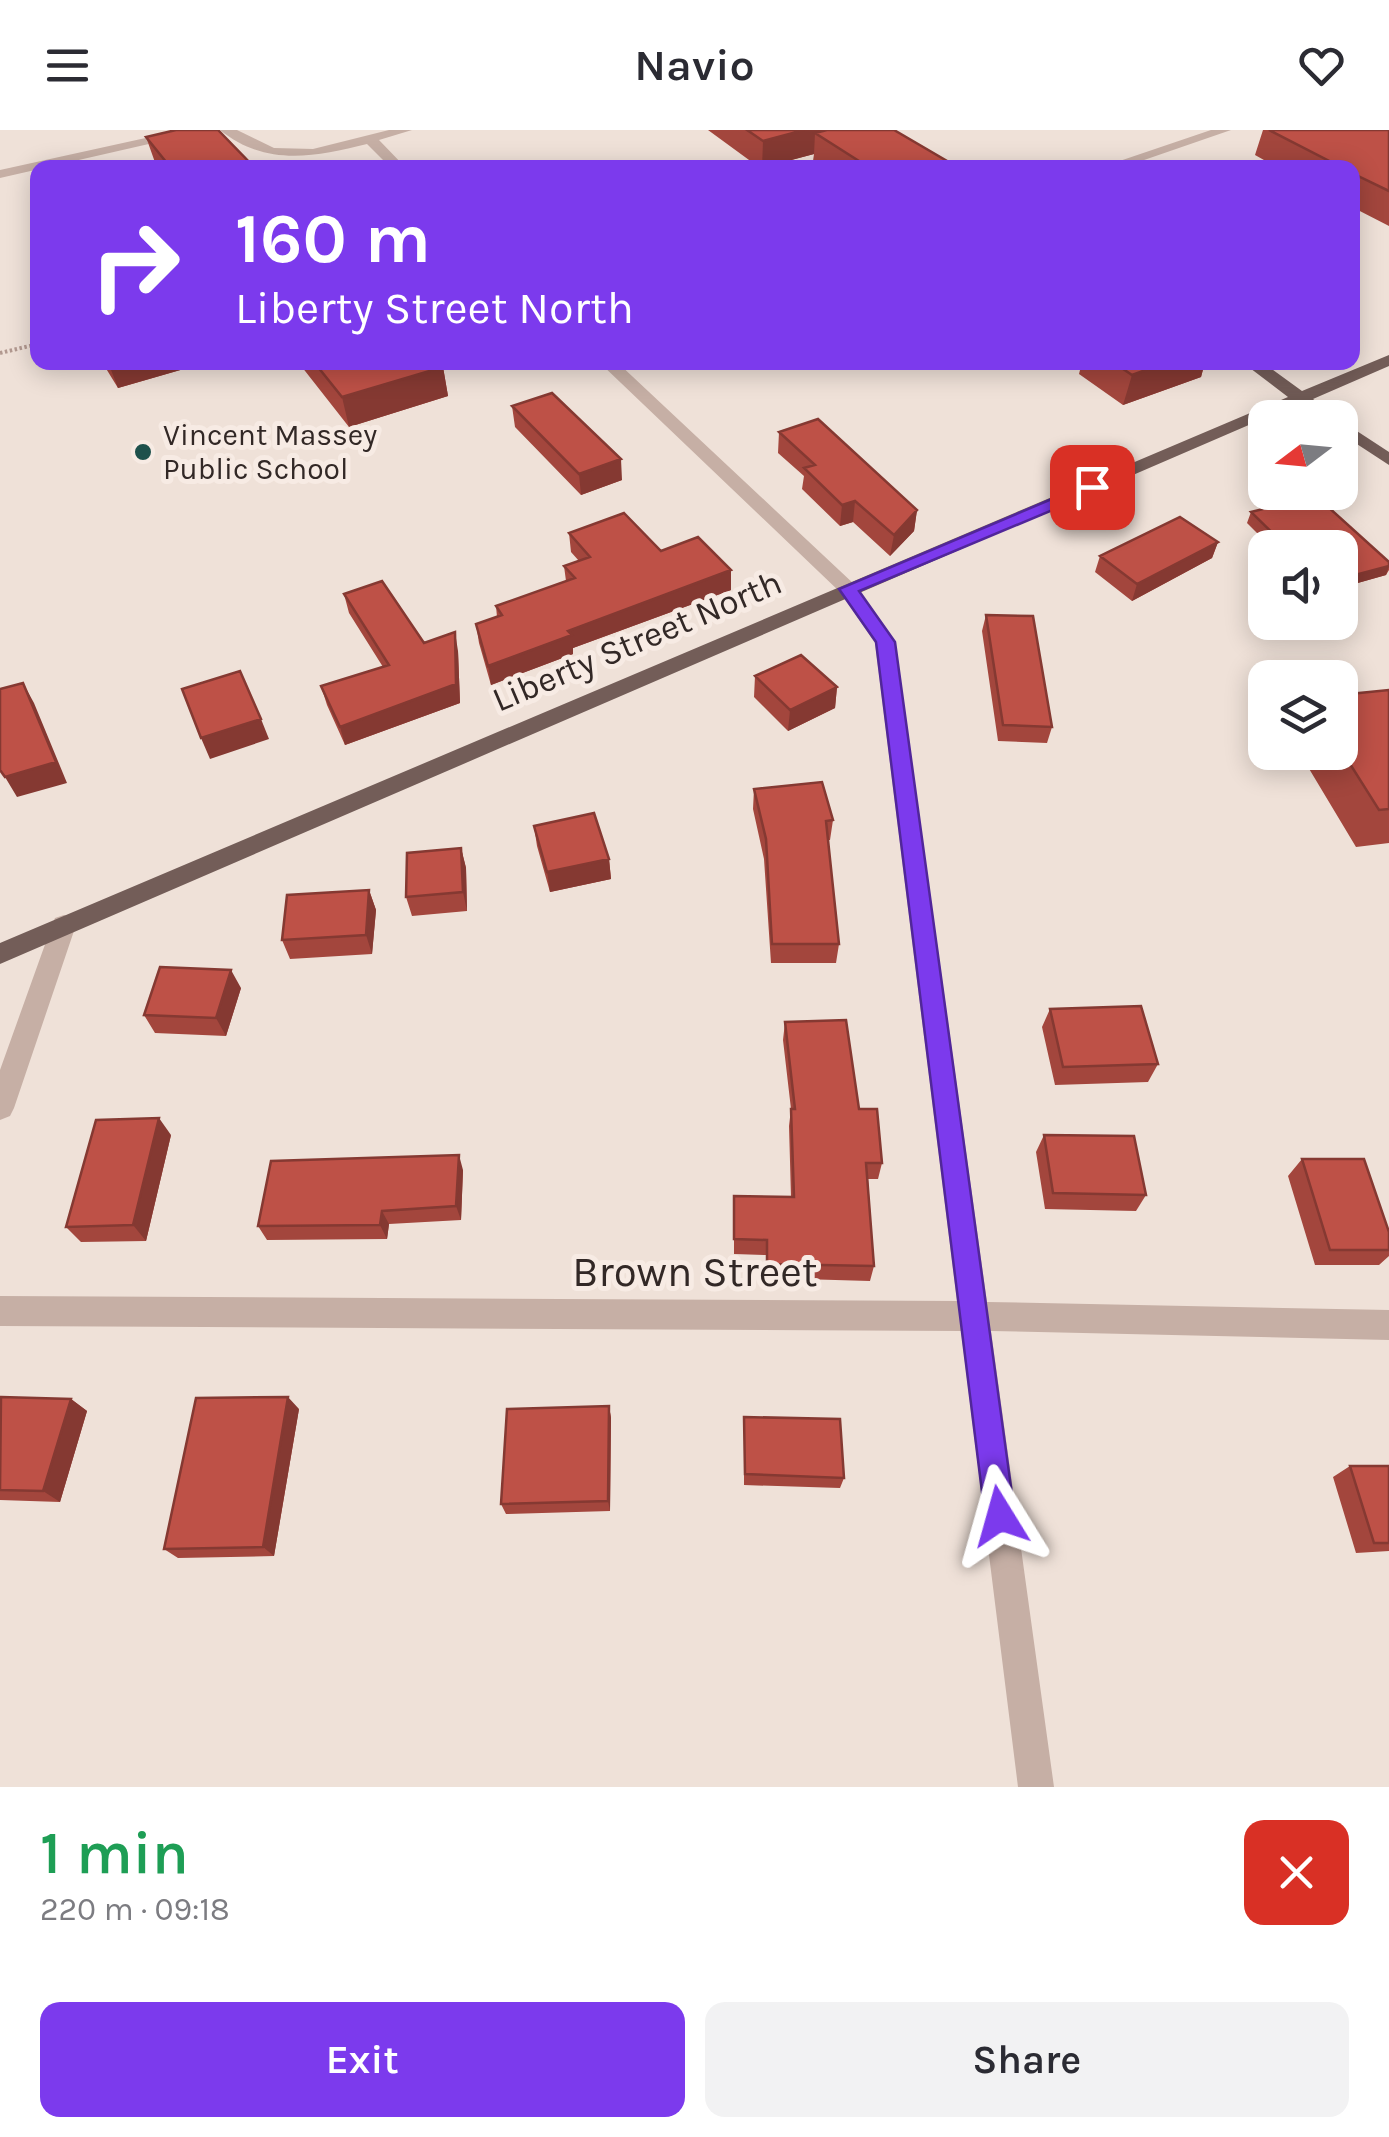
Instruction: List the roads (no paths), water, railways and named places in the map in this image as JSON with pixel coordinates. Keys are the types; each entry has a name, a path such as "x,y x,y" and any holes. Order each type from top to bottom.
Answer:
{"main road":[{"name":"Liberty Street North","path":"0,954 1389,360"},
{"path":"1262,370 1304,399"},
{"path":"1358,437 1389,460"}],"street":[{"path":"56,160 203,130"},
{"path":"228,130 271,152 313,153 405,130"},
{"path":"1131,160 1224,130"},
{"path":"370,139 391,160"},
{"path":"0,174 30,166"},
{"path":"615,370 848,589 885,642 1036,1787"},
{"path":"0,1108 64,925"},
{"name":"Brown Street","path":"0,1311 974,1316 1389,1325"}],"place":[{"name":"Vincent Massey Public School","path":"143,452"}]}
